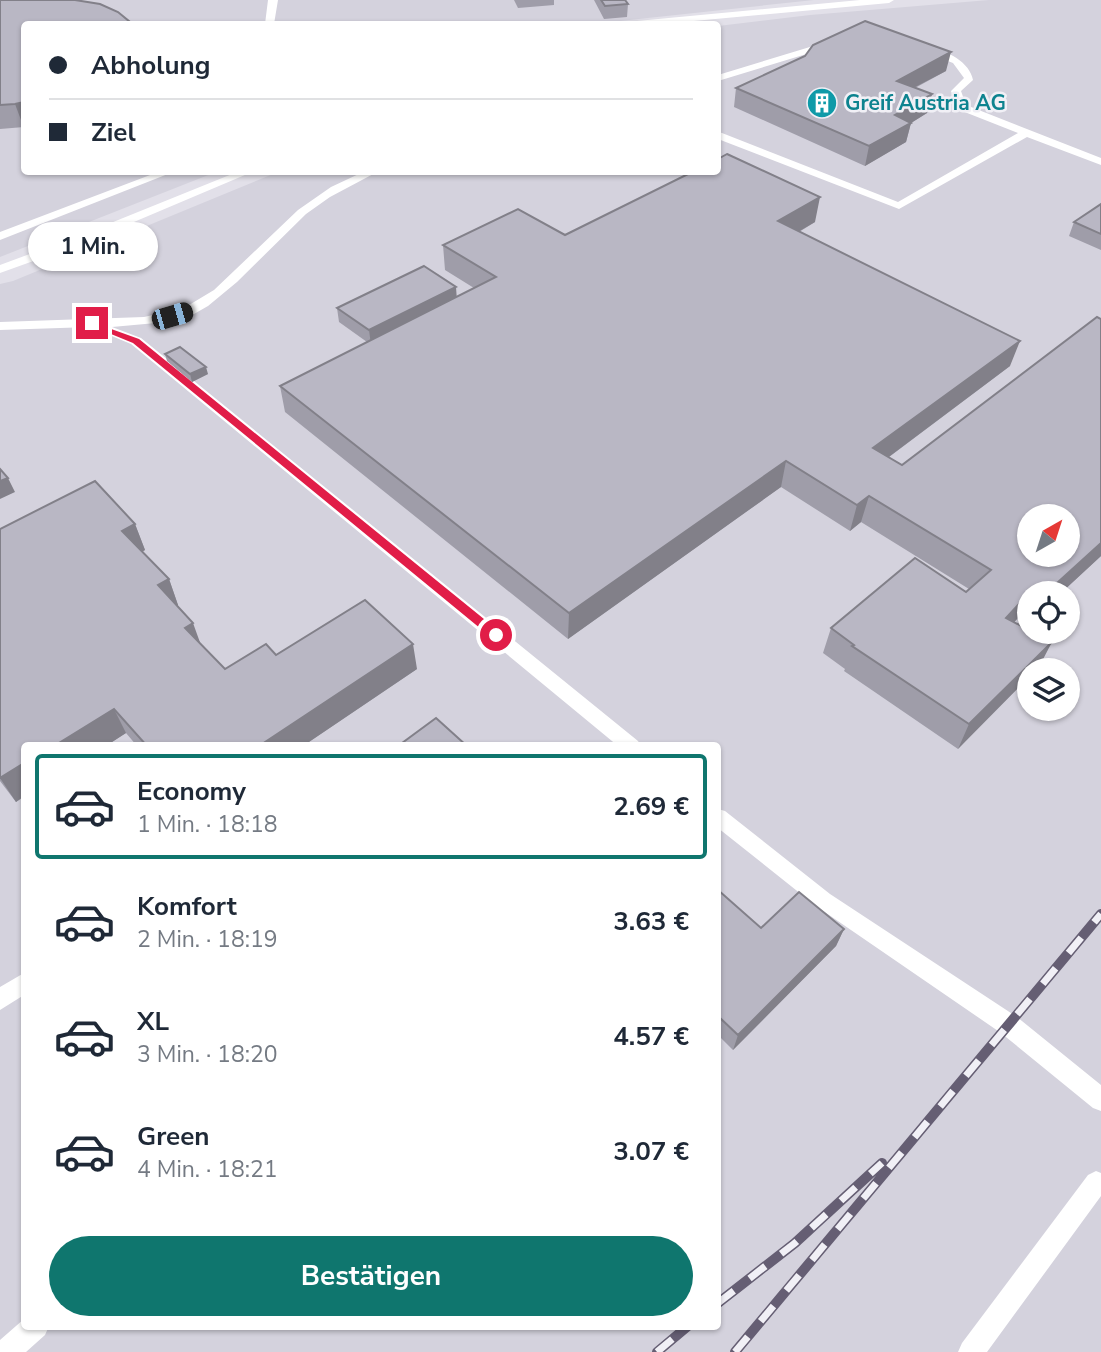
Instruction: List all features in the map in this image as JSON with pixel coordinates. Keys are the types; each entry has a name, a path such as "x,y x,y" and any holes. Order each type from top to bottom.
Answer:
{"lane":[{"path":"270,21 273,0"},
{"path":"759,0 766,12"},
{"path":"669,21 889,0"},
{"path":"721,77 850,37"},
{"path":"923,48 956,61 969,78 956,91 961,107 1101,162"},
{"path":"721,136 899,206 1027,133"},
{"path":"0,236 159,175"},
{"path":"0,269 85,238 239,175"},
{"path":"0,327 154,321 190,310 219,290 302,211 364,175"},
{"path":"92,323 136,341 622,742"},
{"path":"721,819 823,900 1009,1025 1101,1100"},
{"path":"0,1000 21,985"},
{"path":"971,1352 1096,1183"},
{"path":"6,1352 31,1330"}],"shaded area":[{"path":"0,0 814,0 620,21 21,21 21,175 208,175 0,257"},
{"path":"989,0 1101,0 1101,1352 0,1352 0,284 271,175 721,175 721,26 810,15"}],"building":[{"path":"0,0 75,0 100,4 118,12 129,21 21,21 21,103 0,105"},
{"path":"601,0 625,0 628,4 605,6"},
{"name":"Greif Austria AG","path":"865,21 951,52 897,81 932,94 895,115 911,123 869,146 736,88 805,56 813,45"},
{"path":"727,154 820,197 778,221 1020,341 873,448 902,465 1097,317 1101,319 1101,543 1080,562 1080,504 1017,504 1017,567 1075,567 1059,581 1017,581 1017,606 1006,618 1017,624 1017,644 1050,644 1036,658 1017,658 1017,677 969,724 852,646 854,645 831,628 915,558 966,592 991,570 869,496 857,505 786,461 569,613 280,386 496,277 443,245 518,209 565,235 686,175 721,175 721,157"},
{"path":"1101,204 1101,234 1074,222"},
{"path":"424,266 456,287 369,330 337,308"},
{"path":"180,347 206,367 190,374 165,354"},
{"path":"0,469 8,478 0,481"},
{"path":"95,481 135,524 122,531 169,579 158,585 193,623 185,628 225,669 266,644 276,655 365,600 413,644 265,742 143,742 114,709 60,742 21,742 21,765 0,778 0,529"},
{"path":"436,718 463,742 403,742"},
{"path":"799,892 844,929 738,1035 721,1019 721,893 761,928"}],"railway":[{"path":"735,1352 1101,914"},
{"path":"721,1301 795,1243 882,1163"},
{"path":"657,1352 683,1330"}],"place":[{"name":"Greif Austria AG","path":"822,103"}],"route":[{"path":"92,323 136,341 496,635"}]}
